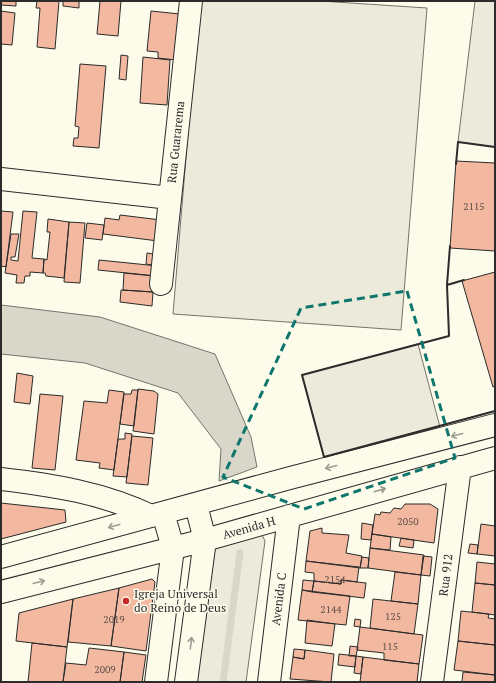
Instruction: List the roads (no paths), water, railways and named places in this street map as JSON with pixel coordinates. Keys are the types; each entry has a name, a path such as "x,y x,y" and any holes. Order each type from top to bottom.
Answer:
{"street":[{"name":"Rua Guararema","path":"161,284 191,1"},
{"path":"1,179 170,198"},
{"path":"1,556 196,505 290,478 495,425"},
{"name":"Avenida H","path":"1,592 205,540 495,458"},
{"name":"Rua 912","path":"432,682 460,467"},
{"path":"1,479 48,484 107,498 157,515 173,548 156,682"},
{"path":"186,682 205,540 196,505"},
{"name":"Avenida C","path":"269,682 289,516"}],"waterway":[{"path":"223,682 240,553"}],"place":[{"name":"Igreja Universal do Reino de Deus","path":"126,601"}]}
